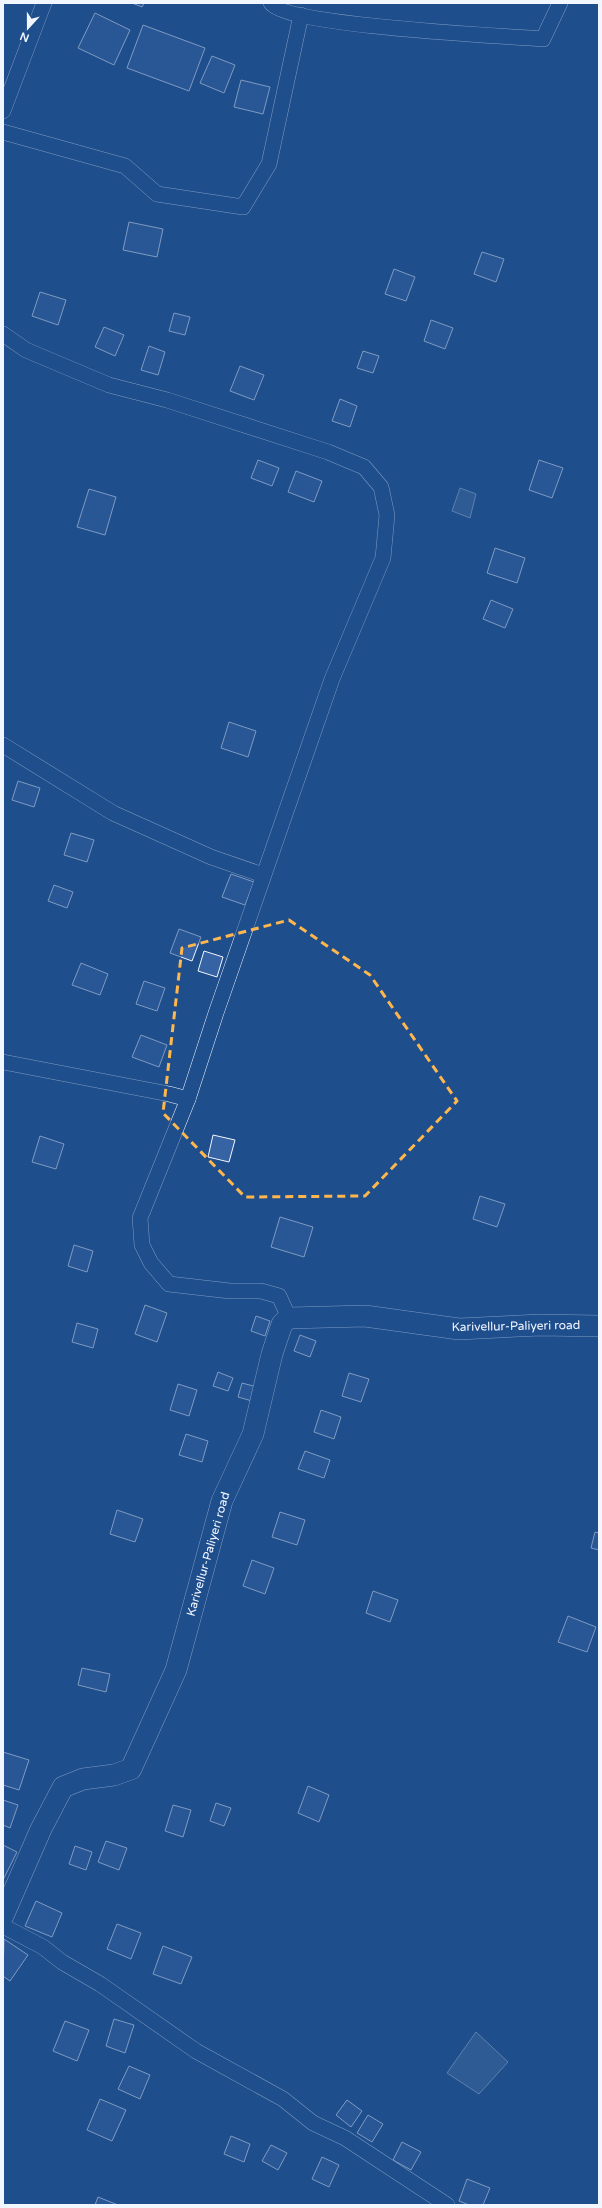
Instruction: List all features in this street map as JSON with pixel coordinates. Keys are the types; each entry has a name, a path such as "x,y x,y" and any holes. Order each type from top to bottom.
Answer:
{"main road":[{"name":"Karivellur-Paliyeri road","path":"3,1916 41,1829 63,1787 83,1779 114,1775 131,1769 176,1670 222,1501 253,1434 272,1354 282,1324 289,1318 365,1316 459,1329 540,1325 599,1326"}],"street":[{"path":"3,111 44,3"},
{"path":"271,3 291,13 359,25 543,39 560,3"},
{"path":"3,132 125,166 157,194 243,207 269,164 301,14"},
{"path":"3,334 26,350 109,385 167,400 328,452 364,467 380,487 387,515 383,558 332,679 263,875 188,1099 140,1218 142,1245 151,1263 169,1284 230,1291 261,1291 279,1296 289,1318"},
{"path":"3,744 113,813 211,857 263,875"},
{"path":"3,1062 188,1099"},
{"path":"3,1926 43,1947 62,1962 100,1984 196,2051 283,2099 313,2123 345,2138 447,2205"}],"highlighted area":[{"path":"289,920 370,975 457,1101 365,1196 245,1197 163,1113 182,948"}],"water":[{"path":"460,488 476,494 470,518 452,511"},
{"path":"476,2032 508,2062 479,2094 447,2073"}],"building":[{"path":"132,3 144,3 142,7"},
{"path":"95,13 130,30 114,65 78,48"},
{"path":"143,25 205,48 189,91 127,68"},
{"path":"212,56 235,65 224,93 200,83"},
{"path":"241,80 270,87 263,114 234,107"},
{"path":"129,222 163,229 157,257 123,250"},
{"path":"482,252 504,259 496,282 474,274"},
{"path":"394,269 415,277 406,301 385,294"},
{"path":"40,292 66,300 58,325 32,316"},
{"path":"174,313 190,317 185,335 169,331"},
{"path":"431,320 453,328 445,349 424,341"},
{"path":"104,327 124,335 115,356 95,347"},
{"path":"149,346 165,352 158,375 141,370"},
{"path":"363,351 379,356 373,373 357,368"},
{"path":"240,366 264,375 254,400 230,391"},
{"path":"340,399 357,406 350,427 332,421"},
{"path":"258,460 279,468 272,486 251,478"},
{"path":"539,460 563,468 552,498 529,490"},
{"path":"296,471 322,481 314,502 288,492"},
{"path":"89,489 116,497 105,535 77,527"},
{"path":"495,548 525,558 517,583 487,573"},
{"path":"491,600 513,609 505,628 483,619"},
{"path":"229,722 256,731 248,757 221,748"},
{"path":"18,781 40,788 34,807 12,800"},
{"path":"71,833 94,840 87,862 64,855"},
{"path":"231,874 254,882 245,905 222,897"},
{"path":"54,885 73,892 67,908 48,901"},
{"path":"179,929 201,937 192,961 170,953"},
{"path":"204,951 223,957 217,977 198,971"},
{"path":"81,963 108,974 100,995 72,985"},
{"path":"144,981 165,988 157,1011 136,1004"},
{"path":"141,1035 167,1045 159,1067 132,1057"},
{"path":"213,1135 235,1140 229,1162 208,1157"},
{"path":"40,1136 64,1144 56,1169 32,1162"},
{"path":"480,1196 505,1204 497,1227 473,1219"},
{"path":"280,1217 313,1227 304,1257 271,1247"},
{"path":"74,1245 93,1251 87,1272 68,1266"},
{"path":"145,1305 167,1313 157,1342 135,1334"},
{"path":"256,1316 270,1321 265,1336 251,1331"},
{"path":"77,1323 98,1329 93,1348 72,1342"},
{"path":"300,1335 316,1341 310,1357 294,1351"},
{"path":"218,1372 233,1378 228,1391 213,1386"},
{"path":"349,1373 369,1379 361,1402 342,1396"},
{"path":"242,1383 257,1387 252,1401 238,1397"},
{"path":"178,1384 197,1390 189,1416 170,1410"},
{"path":"321,1410 341,1417 334,1439 314,1432"},
{"path":"186,1434 208,1441 202,1462 179,1455"},
{"path":"305,1451 330,1460 324,1478 298,1469"},
{"path":"117,1510 143,1519 135,1542 110,1534"},
{"path":"280,1512 305,1520 297,1545 272,1537"},
{"path":"595,1532 599,1533 599,1550 591,1548"},
{"path":"252,1560 274,1568 265,1594 243,1586"},
{"path":"373,1591 398,1600 390,1622 366,1613"},
{"path":"568,1616 596,1627 587,1652 558,1642"},
{"path":"82,1668 110,1674 106,1692 78,1685"},
{"path":"3,1752 29,1760 19,1790 3,1785"},
{"path":"308,1786 329,1795 319,1822 298,1813"},
{"path":"3,1800 18,1805 10,1828 3,1825"},
{"path":"216,1803 231,1808 224,1826 210,1821"},
{"path":"173,1805 191,1810 183,1837 165,1831"},
{"path":"106,1841 127,1848 119,1870 98,1862"},
{"path":"3,1845 17,1852 3,1880"},
{"path":"75,1846 92,1852 86,1870 69,1864"},
{"path":"36,1901 62,1913 52,1937 25,1926"},
{"path":"117,1924 141,1933 131,1959 107,1949"},
{"path":"4,1939 28,1955 10,1981 3,1976"},
{"path":"163,1946 192,1957 181,1984 153,1974"},
{"path":"114,2019 134,2025 125,2053 106,2046"},
{"path":"65,2021 89,2030 77,2061 53,2051"},
{"path":"129,2066 150,2075 140,2099 118,2089"},
{"path":"100,2099 126,2110 112,2141 87,2130"},
{"path":"347,2100 362,2111 351,2127 336,2115"},
{"path":"368,2115 383,2124 372,2142 357,2133"},
{"path":"231,2136 250,2144 244,2162 224,2154"},
{"path":"402,2142 421,2152 411,2170 393,2160"},
{"path":"271,2145 287,2153 278,2170 262,2161"},
{"path":"322,2157 339,2165 329,2187 312,2179"},
{"path":"467,2179 490,2188 483,2205 469,2205 459,2201"},
{"path":"98,2197 118,2205 95,2205"}]}
